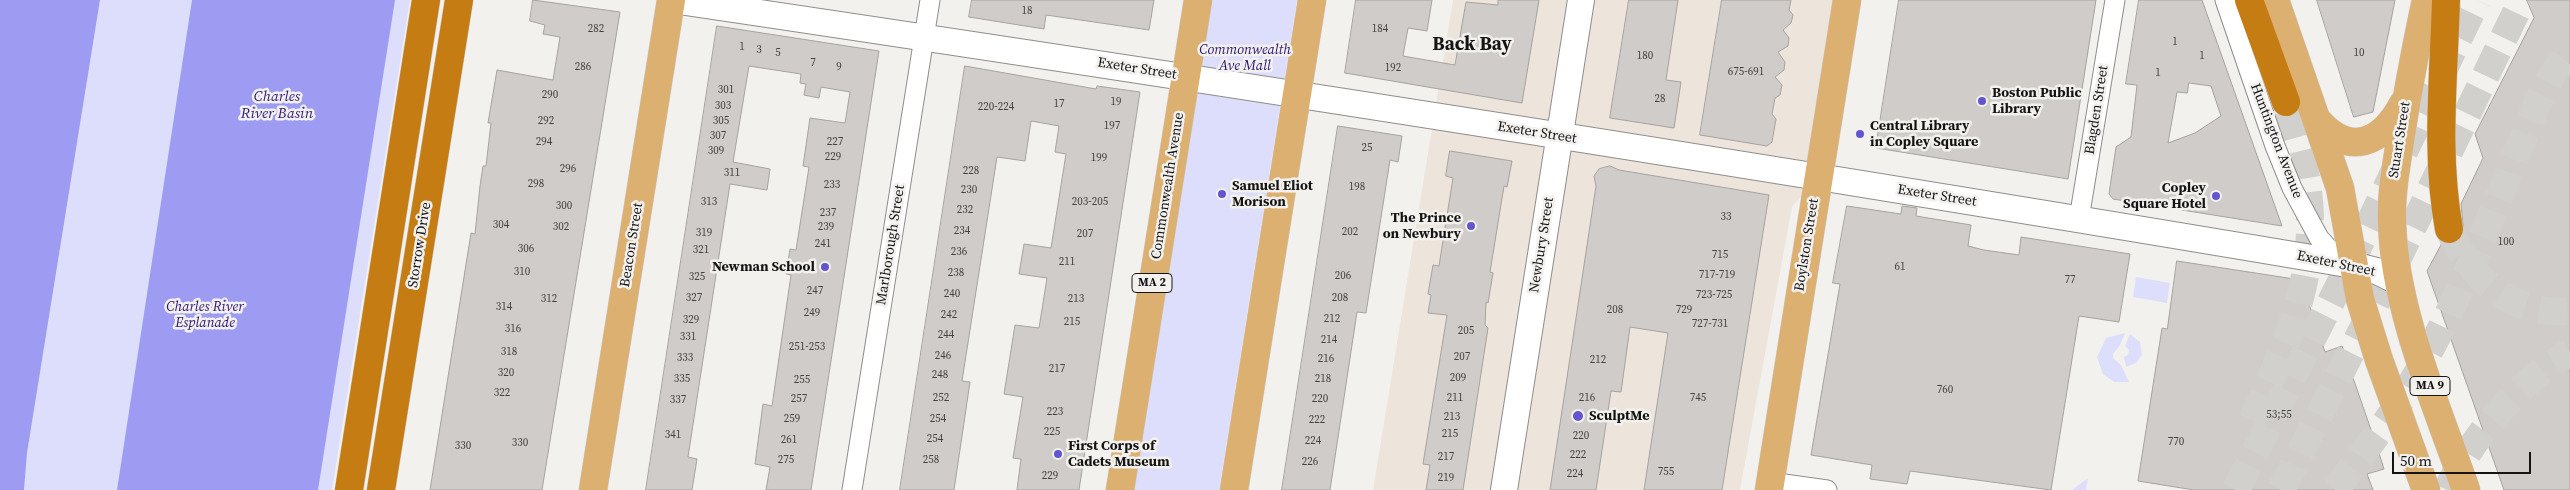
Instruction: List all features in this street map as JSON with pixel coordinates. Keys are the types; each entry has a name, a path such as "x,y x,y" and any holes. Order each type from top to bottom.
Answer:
{"highway":[{"path":"349,490 426,0"},
{"name":"Storrow Drive","path":"382,490 459,0"},
{"path":"2250,0 2286,102"},
{"path":"2446,0 2440,160 2443,196 2449,229"}],"main road":[{"name":"Exeter Street","path":"671,0 924,36 1818,177 2353,265 2377,271 2398,282"},
{"name":"Beacon Street","path":"593,490 671,0"},
{"name":"Commonwealth Avenue","path":"1120,490 1198,0"},
{"path":"1234,490 1312,0"},
{"name":"Newbury Street","path":"1504,490 1581,0"},
{"name":"Boylston Street","path":"1769,486 1846,0"},
{"name":"MA 9","path":"2275,0 2342,197 2360,299 2379,360 2426,490"},
{"name":"Stuart Street","path":"2398,282 2392,206 2407,96 2426,0"},
{"path":"2317,120 2338,138 2350,142 2364,141 2378,136 2389,126 2407,96"},
{"name":"MA 9","path":"2398,282 2411,330 2466,490"}],"street":[{"name":"Marlborough Street","path":"852,490 930,0"},
{"name":"Blagden Street","path":"2079,220 2115,0"},
{"name":"Huntington Avenue","path":"2225,0 2275,146 2298,200 2322,242 2353,265"},
{"path":"1769,486 1827,490"}],"shaded area":[{"path":"1453,0 1845,0 1818,177 1792,207 1740,490 1373,490"}],"green space":[{"name":"Charles River Basin","path":"100,0 410,0 332,490 24,490 27,453"},
{"name":"Commonwealth Ave Mall","path":"1211,0 1297,0 1219,490 1134,490"},
{"path":"2136,277 2170,283 2167,303 2133,297"},
{"path":"2125,333 2120,345 2113,354 2113,358 2121,365 2129,382 2114,382 2103,374 2097,357 2106,338"},
{"path":"2130,334 2140,342 2142,355 2136,363 2126,367 2124,357 2128,355 2129,350 2125,346"},
{"path":"2088,478 2086,490 2072,490"}],"water":[{"path":"0,0 100,0 27,453 24,490 0,490"},
{"name":"Charles River Basin","path":"192,0 395,0 318,490 117,490"}],"building":[{"path":"533,0 620,12 542,490 430,490 471,233 475,234 483,166 486,166 491,123 488,123 497,70 553,80 560,37 543,34 545,25 530,21"},
{"path":"972,0 1154,0 1149,30 1046,15 1044,29 969,17"},
{"path":"1356,0 1432,0 1427,31 1408,28 1403,56 1455,65 1466,2 1498,5 1498,0 1539,0 1522,103 1345,73"},
{"path":"1629,0 1678,0 1666,80 1681,82 1674,128 1610,118"},
{"path":"1722,0 1791,0 1789,10 1793,15 1791,23 1783,30 1789,38 1788,46 1778,52 1785,62 1784,70 1775,77 1782,85 1780,95 1775,98 1772,114 1776,119 1772,142 1767,146 1700,135"},
{"name":"Boston Public Library","path":"1899,0 2096,0 2068,179 1876,148"},
{"path":"2139,0 2202,0 2282,226 2113,199 2109,194 2116,147 2131,137 2137,85 2126,84","holes":["2189,83 2211,86 2221,116 2195,133 2168,143 2177,92 2187,93"]},
{"path":"2317,0 2395,0 2373,112 2354,117"},
{"path":"2527,0 2570,0 2570,490 2504,490 2427,271 2442,243 2452,244 2459,241 2464,234 2461,204 2483,158 2475,134 2534,18"},
{"path":"717,26 879,51 811,490 766,490 770,467 755,464 763,404 772,406 791,275 786,274 790,249 796,250 809,167 803,166 810,118 845,123 850,92 821,87 819,98 804,95 806,84 800,83 801,74 749,66 733,162 770,169 767,190 730,184 688,457 697,459 692,490 646,490"},
{"path":"965,66 1096,89 1097,86 1140,92 1079,490 1017,490 1021,459 1013,458 1023,397 1004,394 1015,325 1039,328 1047,278 1019,274 1024,244 1051,248 1066,154 1055,152 1059,126 1031,121 1025,161 997,157 962,381 970,382 954,490 900,490"},
{"path":"1338,126 1402,136 1398,162 1390,160 1366,313 1357,312 1330,490 1282,490"},
{"path":"1450,151 1512,161 1507,187 1504,186 1490,272 1493,273 1488,303 1486,302 1485,325 1488,328 1463,490 1426,490 1430,465 1423,464 1447,315 1428,313 1431,295 1428,294 1433,265 1439,266 1453,178 1446,176"},
{"path":"1610,166 1619,170 1769,195 1722,490 1644,490 1668,333 1630,327 1621,392 1611,391 1596,490 1550,490 1596,186 1594,176 1599,169"},
{"path":"1847,206 1901,214 1902,206 1917,208 1916,216 1971,225 1968,246 1984,250 2019,255 2021,237 2130,254 2119,322 2079,316 2051,490 1910,471 1907,484 1870,479 1872,465 1811,455 1840,284 1833,283"},
{"path":"2177,261 2301,280 2325,352 2342,346 2378,450 2384,469 2367,474 2373,490 2194,490 2138,481 2162,328 2167,329"}],"tunnel":[{"path":"2236,490 2347,270 2477,0"},
{"path":"2281,490 2383,289 2522,0"},
{"path":"2335,490 2399,403 2418,372 2452,307 2538,102 2554,72 2570,53"},
{"path":"2252,420 2274,372 2293,322 2306,271 2309,244 2310,217 2305,173 2299,144 2286,102"},
{"path":"2449,229 2469,264 2496,291 2529,307 2549,311 2570,311"},
{"path":"2447,490 2470,449 2498,412 2532,379 2570,352"}],"place":[{"name":"Boston Public Library","path":"1982,101"},
{"name":"Central Library in Copley Square","path":"1860,134"},
{"name":"Samuel Eliot Morison","path":"1222,194"},
{"name":"Copley Square Hotel","path":"2216,196"},
{"name":"The Prince on Newbury","path":"1471,226"},
{"name":"Newman School","path":"825,267"},
{"name":"SculptMe","path":"1578,416"},
{"name":"First Corps of Cadets Museum","path":"1058,454"}],"district":[{"name":"Back Bay","path":"1472,45"}],"park label":[{"name":"Charles River Esplanade","path":"205,316"}]}
